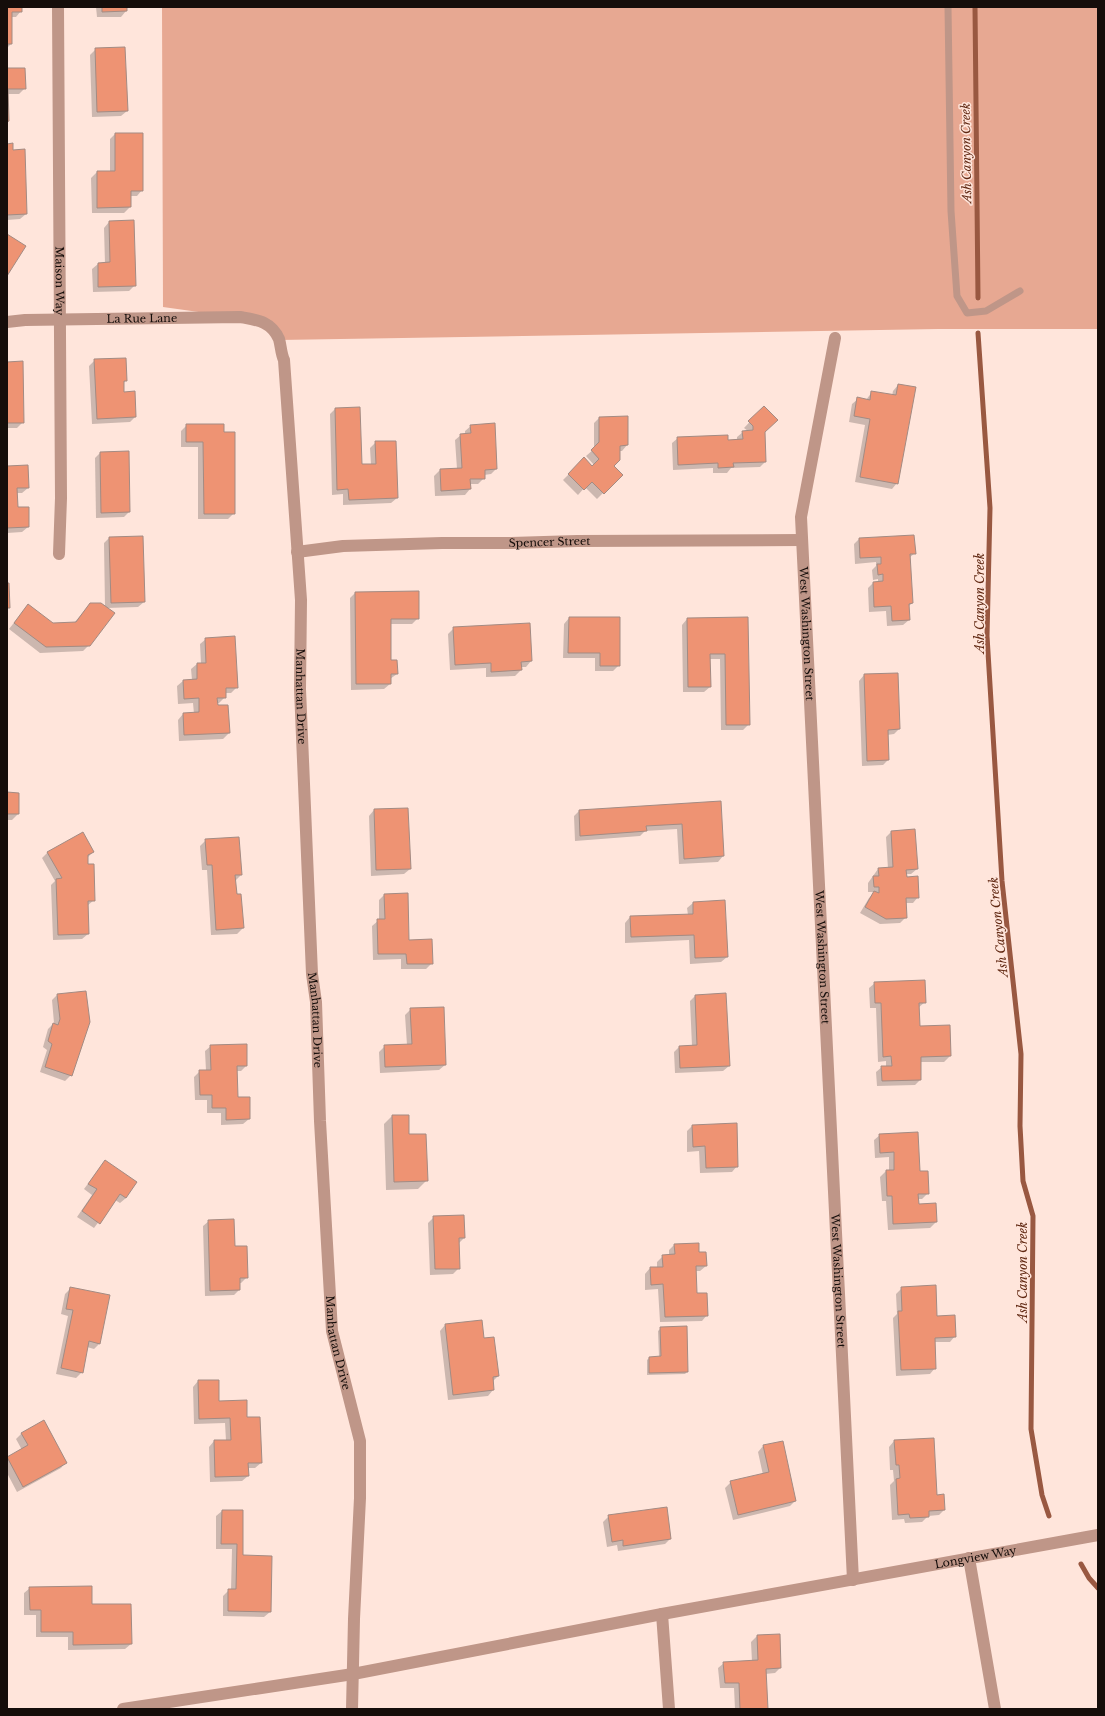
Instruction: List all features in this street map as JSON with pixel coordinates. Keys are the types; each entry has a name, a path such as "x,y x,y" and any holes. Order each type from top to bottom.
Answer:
{"street":[{"name":"Maison Way","path":"58,7 61,498 59,554"},
{"name":"La Rue Lane","path":"7,322 25,320 240,317 263,321 274,330"},
{"name":"Manhattan Drive","path":"274,330 279,340 284,360 300,600 301,728 312,974 316,1002 320,1136 332,1331 360,1442 360,1498 352,1709"},
{"name":"West Washington Street","path":"835,338 801,517 853,1580"},
{"name":"Spencer Street","path":"297,552 343,546 442,542 511,543 577,541 802,540"},
{"name":"Longview Way","path":"123,1709 353,1674 662,1614 1098,1535"},
{"path":"969,1558 995,1709"},
{"path":"662,1614 669,1709"}],"lane":[{"path":"948,7 951,210 957,296 967,313 986,311 1020,291"}],"shaded area":[{"path":"162,7 1098,7 1098,329 938,329 279,340 263,321 163,307"}],"building":[{"path":"7,7 22,7 22,12 12,12 12,44 7,44"},
{"path":"102,7 127,7 127,11 102,12"},
{"path":"125,47 128,111 97,112 95,48"},
{"path":"7,68 25,68 26,89 8,89 9,121 7,122"},
{"path":"115,133 143,133 143,191 131,191 131,207 97,208 97,171 115,171"},
{"path":"13,143 13,150 25,149 27,214 7,215 7,144"},
{"path":"134,220 136,286 98,287 98,263 110,262 109,221"},
{"path":"7,234 26,246 7,276"},
{"path":"126,358 127,381 124,381 124,392 135,391 136,417 97,419 94,359"},
{"path":"23,361 24,423 7,423 7,362"},
{"path":"898,384 916,387 898,484 860,477 870,419 854,416 857,397 870,400 871,391 896,395"},
{"path":"764,406 778,420 765,432 766,462 733,463 734,467 718,468 718,463 678,465 677,437 728,435 728,440 743,439 742,431 753,430 753,426 748,421"},
{"path":"360,407 362,464 376,464 375,441 396,441 398,498 349,500 348,489 337,490 335,408"},
{"path":"628,416 628,445 620,446 620,460 614,466 623,475 604,494 592,482 584,490 568,474 584,457 592,466 599,459 591,450 599,442 599,417"},
{"path":"495,423 497,469 485,470 485,479 470,479 471,489 441,491 440,469 462,468 460,434 471,433 470,425"},
{"path":"186,424 224,424 224,432 235,432 235,514 204,514 203,442 186,442"},
{"path":"129,451 130,512 101,513 100,452"},
{"path":"28,465 29,488 17,488 18,507 29,507 29,527 7,528 7,466"},
{"path":"914,535 916,554 910,554 913,603 909,604 910,620 892,621 891,606 874,607 873,582 883,581 883,574 878,575 877,564 881,564 881,557 860,558 859,538"},
{"path":"143,536 145,602 111,603 109,537"},
{"path":"7,583 9,583 10,608 7,608"},
{"path":"419,591 419,619 391,619 391,660 397,660 398,674 391,674 391,684 356,684 355,592"},
{"path":"90,603 101,603 115,613 90,646 46,647 14,623 28,604 53,623 76,622"},
{"path":"569,617 620,617 620,666 600,666 600,653 568,653"},
{"path":"748,617 750,725 726,725 725,654 710,654 711,687 688,687 687,618"},
{"path":"530,623 532,661 521,662 522,670 491,672 491,663 455,665 453,627"},
{"path":"235,636 238,688 226,688 226,698 217,698 218,705 228,705 230,733 184,735 183,713 199,712 199,698 184,699 183,680 197,679 197,663 206,663 205,638"},
{"path":"898,673 900,729 888,730 889,760 867,761 864,674"},
{"path":"7,792 19,793 19,814 7,814"},
{"path":"721,801 724,856 684,859 682,824 646,826 647,831 580,836 579,810"},
{"path":"408,808 411,869 376,870 374,809"},
{"path":"915,829 918,869 906,870 907,877 918,876 919,898 906,898 907,918 886,919 865,907 874,891 879,893 879,887 874,887 873,876 879,876 878,868 893,867 891,831"},
{"path":"83,832 94,852 88,855 88,864 94,864 95,901 88,901 89,934 58,935 56,879 62,878 47,852"},
{"path":"239,837 242,875 235,875 237,894 241,894 244,928 216,930 212,865 207,865 205,839"},
{"path":"408,893 409,940 432,939 433,964 407,964 406,954 378,954 377,919 385,919 384,894"},
{"path":"725,900 728,957 695,958 694,935 631,937 630,916 693,914 693,902"},
{"path":"925,980 926,1003 919,1003 920,1026 950,1025 951,1056 921,1057 921,1080 882,1081 881,1066 892,1066 891,1056 883,1057 881,1003 875,1003 874,982"},
{"path":"86,991 90,1022 72,1076 45,1067 52,1044 48,1041 53,1023 58,1025 60,1019 57,994"},
{"path":"726,993 730,1066 680,1068 679,1046 697,1045 695,995"},
{"path":"444,1007 446,1065 385,1067 384,1045 412,1044 410,1008"},
{"path":"247,1044 247,1066 237,1066 238,1097 250,1097 250,1119 226,1120 226,1108 212,1108 212,1095 200,1095 199,1070 211,1070 210,1045"},
{"path":"392,1115 409,1115 409,1134 426,1134 428,1181 394,1182"},
{"path":"737,1123 738,1167 706,1168 705,1146 693,1147 692,1125"},
{"path":"918,1132 920,1171 928,1171 929,1194 918,1194 919,1204 936,1203 937,1222 893,1224 892,1196 887,1196 886,1170 894,1170 894,1152 880,1153 879,1134"},
{"path":"105,1160 137,1182 126,1198 120,1194 100,1224 82,1211 97,1189 88,1184"},
{"path":"464,1215 465,1238 459,1238 460,1269 435,1269 433,1216"},
{"path":"234,1219 235,1246 247,1246 248,1278 240,1278 240,1290 210,1291 208,1220"},
{"path":"699,1243 699,1252 706,1252 707,1266 696,1266 697,1293 707,1293 708,1316 665,1317 663,1284 651,1285 650,1267 663,1267 662,1255 675,1254 674,1244"},
{"path":"936,1285 937,1316 955,1315 956,1337 935,1338 936,1369 901,1370 898,1311 902,1311 901,1287"},
{"path":"70,1287 110,1295 100,1344 89,1341 83,1373 61,1368 73,1310 66,1309"},
{"path":"482,1320 484,1338 494,1337 499,1376 493,1377 494,1390 453,1395 445,1324"},
{"path":"687,1326 688,1372 649,1373 649,1357 661,1356 660,1327"},
{"path":"198,1380 219,1380 219,1401 247,1400 247,1417 260,1417 262,1463 248,1463 249,1476 215,1477 214,1440 231,1440 230,1418 199,1419"},
{"path":"44,1420 67,1463 23,1487 7,1457 28,1445 21,1433"},
{"path":"934,1438 937,1495 944,1494 945,1510 929,1511 929,1517 910,1518 909,1514 898,1515 896,1479 900,1478 899,1465 896,1465 894,1440"},
{"path":"783,1441 796,1501 738,1515 730,1481 769,1472 763,1445"},
{"path":"667,1507 671,1539 623,1546 623,1540 612,1542 608,1515"},
{"path":"222,1510 243,1510 243,1555 272,1556 271,1612 228,1611 228,1589 236,1589 237,1544 221,1544"},
{"path":"92,1586 92,1604 131,1604 132,1644 73,1645 73,1632 41,1632 41,1610 30,1610 29,1587"},
{"path":"780,1634 781,1668 766,1669 768,1709 740,1709 739,1683 725,1683 723,1662 758,1660 757,1635"}],"waterway":[{"name":"Ash Canyon Creek","path":"975,7 978,298"},
{"name":"Ash Canyon Creek","path":"978,333 990,508 987,636 1002,881 1021,1054 1020,1126 1023,1181 1033,1216 1031,1429 1042,1495 1049,1516"},
{"name":"Ash Canyon Creek","path":"1081,1564 1089,1578 1098,1588"}]}
